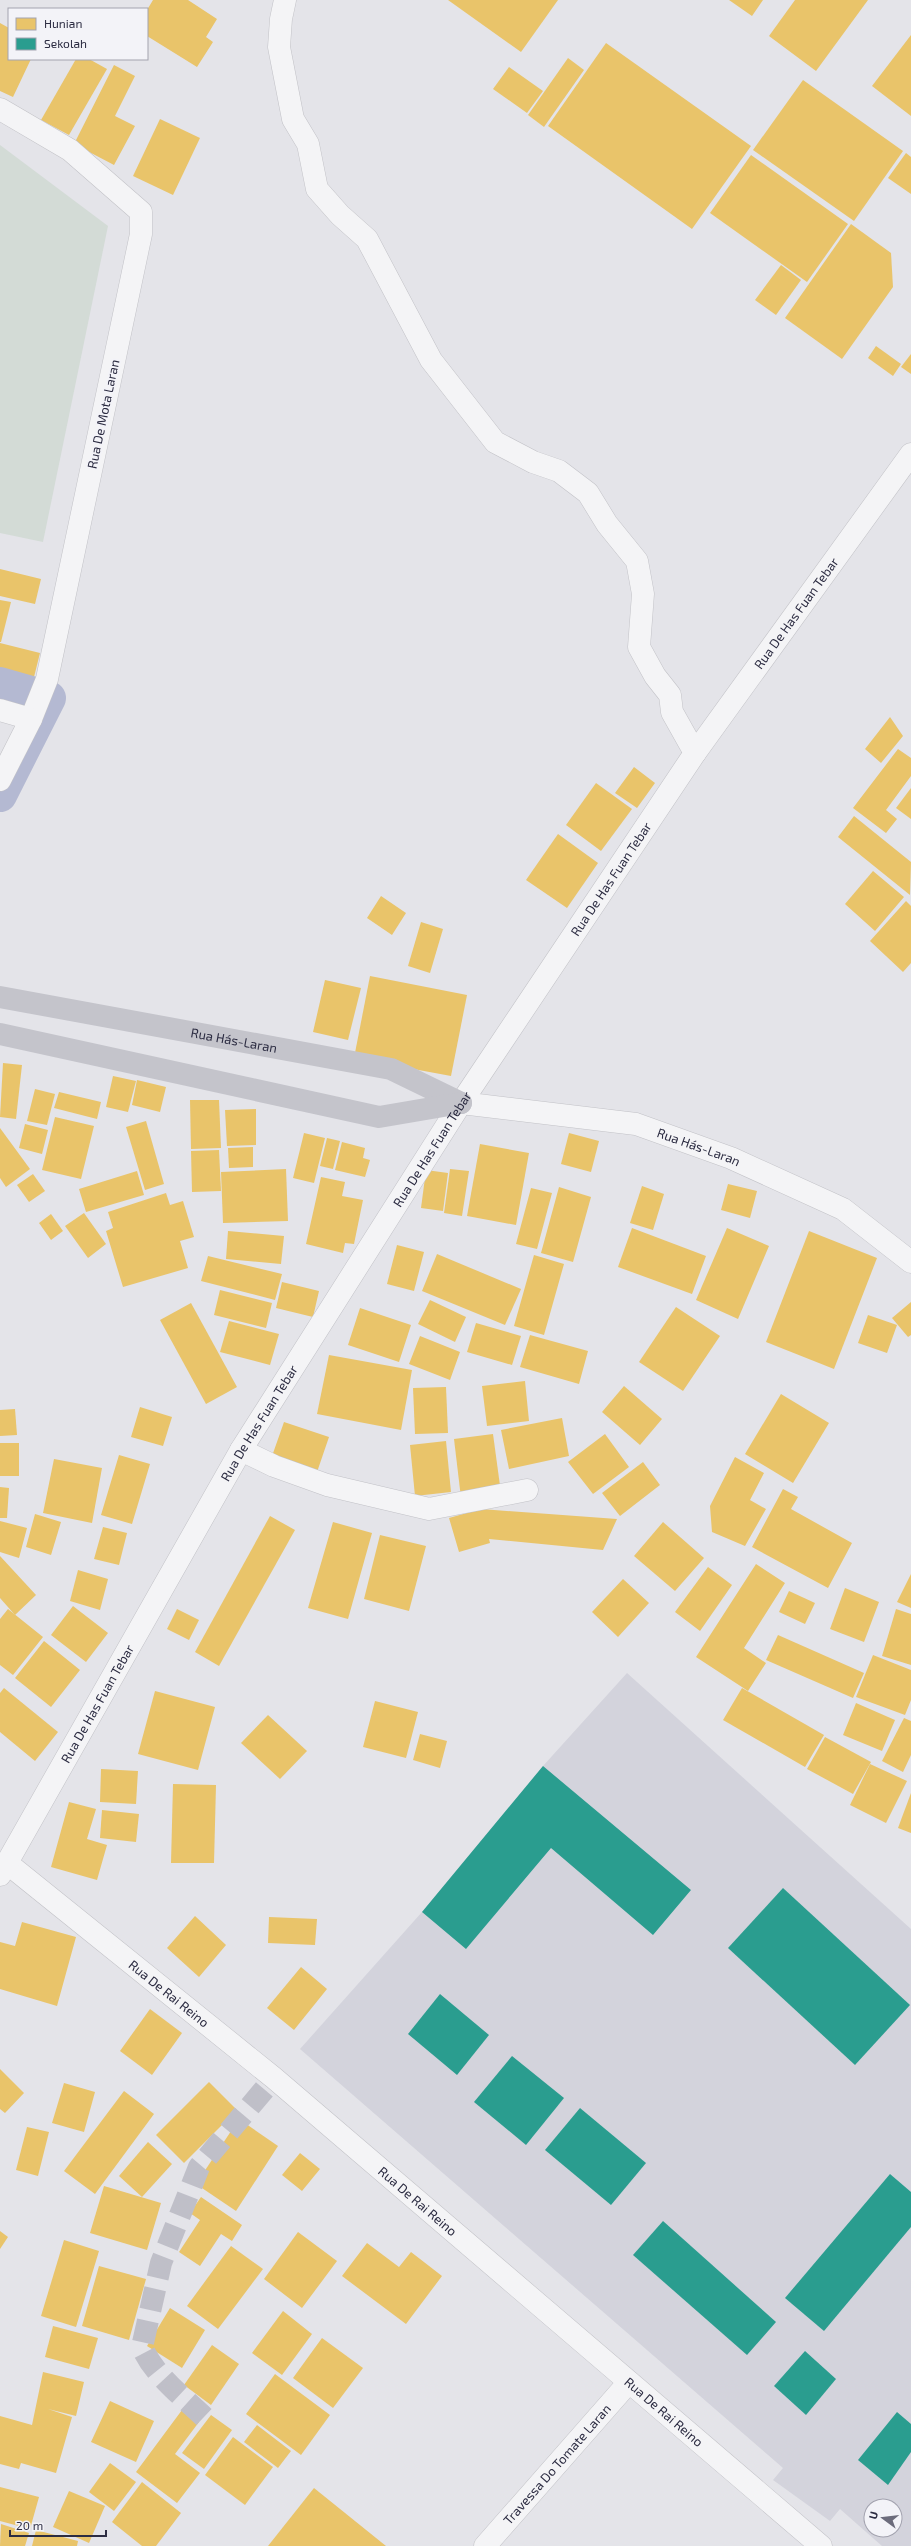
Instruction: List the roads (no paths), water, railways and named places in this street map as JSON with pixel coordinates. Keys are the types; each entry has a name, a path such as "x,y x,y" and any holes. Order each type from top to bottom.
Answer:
{"main road":[{"name":"Rua Hás-Laran","path":"0,997 391,1069 461,1103"},
{"name":"Rua Hás-Laran","path":"0,1034 378,1117 461,1103"}],"street":[{"path":"285,0 281,19 279,47 293,119 308,144 317,189 340,215 367,239 431,360 495,442 533,462 559,471 588,493 606,524 637,560 643,594 639,647 655,676 670,695 672,712 695,753"},
{"name":"Rua De Mota Laran","path":"0,109 70,150 141,212 141,234 47,678 31,719 0,780"},
{"name":"Rua De Has Fuan Tebar","path":"4,1869 241,1450 461,1103 695,753 911,454"},
{"path":"0,710 31,719"},
{"name":"Rua Hás-Laran","path":"461,1103 643,1126 731,1158 843,1209 911,1262"},
{"path":"241,1450 274,1466 327,1485 429,1509 527,1490"},
{"name":"Rua De Rai Reino","path":"4,1869 274,2078 822,2546"},
{"name":"Travessa Do Tomate Laran","path":"485,2546 629,2382"}],"waterway":[{"path":"0,684 49,698 0,795"}],"tunnel":[{"path":"204,2417 153,2367 142,2347 161,2263 199,2167 274,2078"}]}
